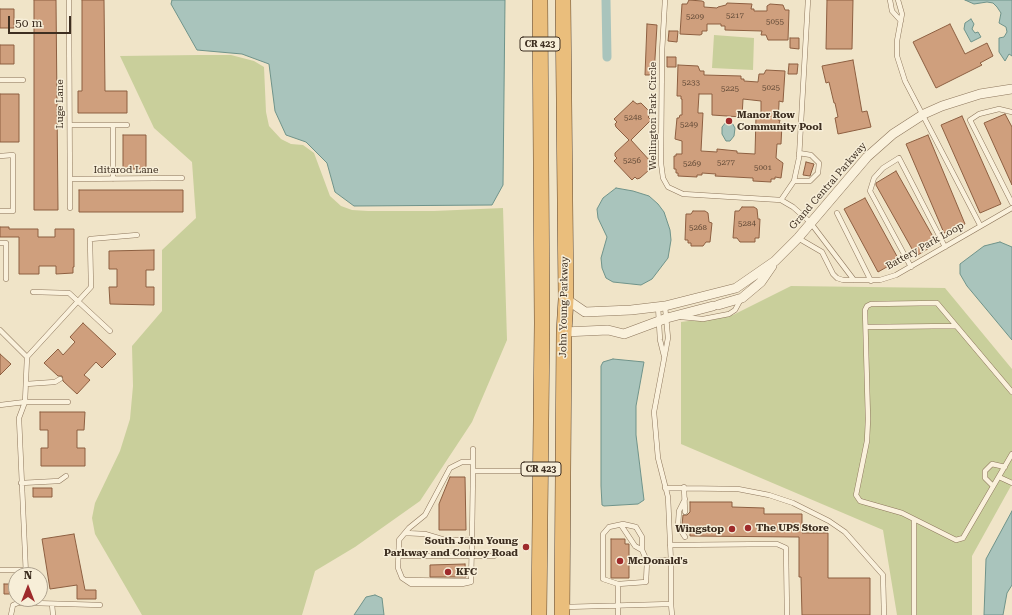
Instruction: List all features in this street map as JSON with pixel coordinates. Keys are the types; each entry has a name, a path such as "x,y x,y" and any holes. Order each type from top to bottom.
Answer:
{"highway":[{"name":"CR 423","path":"539,615 542,323 540,0"},
{"name":"John Young Parkway","path":"562,0 566,299 563,372 562,611"},
{"path":"541,167 550,195 552,322 564,332"},
{"path":"542,323 557,337 560,364 563,372"}],"street":[{"name":"Grand Central Parkway","path":"566,299 585,312 662,306 736,288 774,261 798,238 810,222 880,145 924,114 942,106 973,96 1012,89"},
{"name":"Grand Central Parkway","path":"564,332 608,330 624,334 667,319 737,299 761,282 774,261"}],"lane":[{"name":"Luge Lane","path":"69,0 70,208"},
{"name":"Wellington Park Circle","path":"665,0 662,52 661,163 663,178 668,187 683,194 782,200"},
{"path":"808,0 799,153 794,181 782,200 793,207 810,222 854,280"},
{"path":"890,0 892,11 901,21"},
{"name":"Battery Park Loop","path":"898,0 902,14 897,56 909,89 924,114 929,128 980,225"},
{"path":"0,80 23,80"},
{"path":"1012,112 999,109 979,114 970,120 1012,202"},
{"path":"70,125 127,125"},
{"path":"113,125 113,179"},
{"path":"794,181 810,181 818,173 819,163 811,155 799,153"},
{"path":"0,156 13,155 13,211 0,211"},
{"path":"911,266 870,191 874,178 883,168 899,158 946,247"},
{"name":"Iditarod Lane","path":"70,179 182,178"},
{"name":"Battery Park Loop","path":"798,238 822,252 832,274 837,278 871,281 880,280 896,275 946,247 980,225 1012,208"},
{"path":"837,213 871,281"},
{"path":"25,567 19,418 25,402 27,357 91,287 90,239 137,235"},
{"path":"0,243 6,243 6,279"},
{"path":"667,319 703,319 724,316 735,310 737,299 727,290"},
{"path":"33,292 69,293 110,331"},
{"path":"1012,392 937,303 871,304 867,306 865,310 867,441 856,495 860,501 902,513 956,540 963,538 1012,454"},
{"path":"662,306 667,319 668,338 654,412 658,458 668,497 672,615"},
{"path":"662,306 667,319 664,358"},
{"path":"866,327 956,326"},
{"path":"0,330 27,357"},
{"path":"26,384 55,382 60,379"},
{"path":"0,405 25,402 68,402"},
{"path":"473,449 473,462 473,470 472,556 471,582 462,584 410,584 402,578 398,568 399,540 425,515 450,468 462,462 473,462"},
{"path":"993,486 985,478 985,472 992,464 1005,467"},
{"path":"473,470 541,470"},
{"path":"21,483 59,481 66,476"},
{"path":"999,476 1012,483"},
{"path":"665,488 738,489 769,495 794,503 829,521 845,532 883,574 884,615"},
{"path":"684,488 685,512"},
{"path":"685,499 679,511 678,526 685,537"},
{"path":"914,519 914,615"},
{"path":"621,525 635,546 642,550"},
{"path":"621,525 636,528 642,537 642,550 647,561 646,582 618,584 603,579 603,534 609,527 621,525"},
{"path":"685,530 685,544"},
{"path":"405,533 425,534 445,540 472,540"},
{"path":"670,545 777,544 786,548 787,615"},
{"path":"398,556 494,556"},
{"path":"647,561 671,560"},
{"path":"618,584 618,615"},
{"path":"48,603 100,605"},
{"path":"52,604 53,615"},
{"path":"562,611 618,606 671,604"}],"green space":[{"path":"714,35 754,38 753,70 712,68"},
{"path":"231,55 254,61 264,67 266,112 269,126 281,139 291,144 303,145 314,153 330,196 341,206 352,210 368,211 434,211 503,208 507,340 472,422 420,501 355,547 315,571 302,615 142,615 95,534 92,518 95,503 120,451 130,419 133,386 132,346 162,311 162,250 196,218 192,162 154,128 120,56"},
{"path":"791,286 945,288 1012,369 1012,484 972,556 972,615 897,615 883,530 681,444 681,322 733,315"}],"water":[{"path":"172,0 505,0 503,185 492,205 354,206 335,192 327,163 306,142 286,135 275,111 269,64 242,54 197,50 171,4"},
{"path":"965,0 1012,0 1012,56 1009,54 1005,61 999,52 999,38 1004,37 1007,32 1006,27 999,23 1001,13 997,7 993,3 987,2 974,4"},
{"path":"971,19 974,24 972,29 975,33 978,32 981,37 971,42 964,29 965,23"},
{"path":"727,121 731,121 735,128 734,136 730,141 726,141 722,134 722,127"},
{"path":"616,188 649,196 664,212 670,230 671,240 668,258 652,279 641,285 613,282 606,278 602,268 601,258 607,237 598,218 597,209 603,198"},
{"path":"1000,242 1012,247 1012,340 967,286 960,274 960,264 984,246"},
{"path":"613,359 644,362 636,406 636,435 644,500 638,504 604,506 602,505 601,486 601,366 603,362"},
{"path":"1012,511 1012,585 1007,593 1003,615 984,615 986,559"},
{"path":"375,595 382,598 384,615 354,615 366,597"}],"building":[{"path":"34,0 56,0 58,210 34,210"},
{"path":"82,0 104,0 105,91 127,91 127,113 78,113 78,91 82,91"},
{"path":"689,0 702,1 704,2 704,7 717,8 726,5 727,3 752,4 751,9 754,9 754,11 767,11 767,6 770,4 783,5 785,10 789,10 788,40 768,40 766,35 761,35 762,31 725,30 725,26 721,26 721,24 707,24 707,31 702,31 702,34 700,35 680,34 682,4 687,4"},
{"path":"827,0 853,0 852,49 826,49"},
{"path":"0,9 14,9 14,28 0,28"},
{"path":"647,24 657,25 654,75 645,75"},
{"path":"950,24 965,54 987,43 993,56 980,63 982,65 936,88 913,42"},
{"path":"669,31 678,31 677,42 668,41"},
{"path":"790,38 799,38 799,49 790,48"},
{"path":"0,45 14,45 14,64 0,64"},
{"path":"667,57 676,57 676,67 667,67"},
{"path":"853,60 862,112 867,111 871,127 838,134 835,118 838,117 835,103 829,82 826,83 822,66"},
{"path":"789,64 798,64 797,74 788,74"},
{"path":"678,65 698,66 700,71 704,71 704,75 741,76 741,79 744,79 744,81 758,82 759,74 764,74 766,70 785,71 783,102 779,101 778,120 780,120 779,124 782,124 781,144 777,144 776,158 783,163 781,178 775,177 775,179 771,179 771,182 753,181 753,178 715,176 716,174 702,173 702,175 697,175 697,177 678,176 676,169 674,169 674,156 676,156 676,154 682,154 682,141 675,139 677,118 682,115 682,99 681,96 677,96","holes":["699,94 712,94 712,115 742,117 743,99 761,101 761,116 756,116 755,154 737,153 737,151 717,149 717,152 701,151 703,113 698,113"]},
{"path":"0,94 19,94 19,142 0,142"},
{"path":"633,101 637,104 641,103 650,112 648,117 651,120 631,140 651,162 648,165 649,170 640,178 637,179 635,177 632,180 614,161 617,158 615,153 629,140 616,127 615,124 617,122 614,119"},
{"path":"1005,114 1012,127 1012,185 984,123"},
{"path":"962,116 1001,204 980,213 941,125"},
{"path":"123,135 146,135 146,169 123,169"},
{"path":"928,135 965,224 944,233 906,144"},
{"path":"806,162 814,164 810,176 803,175"},
{"path":"896,171 936,242 936,244 916,256 876,185 876,183"},
{"path":"79,190 183,190 183,212 79,212"},
{"path":"865,198 899,260 878,272 844,209"},
{"path":"742,207 754,207 757,209 758,219 760,219 759,238 755,238 755,242 740,242 737,238 733,238 735,211 739,211"},
{"path":"693,211 705,211 708,213 709,222 712,223 710,242 706,242 703,246 691,246 691,243 688,243 688,240 685,240 686,214 691,214"},
{"path":"0,227 9,227 9,229 38,229 38,237 55,237 55,229 74,229 73,273 56,274 56,266 39,266 39,274 19,274 19,237 0,237"},
{"path":"154,250 154,270 146,270 146,287 154,287 154,305 110,304 109,287 117,287 117,269 109,269 109,251"},
{"path":"83,323 116,354 102,368 96,362 84,375 90,380 77,394 63,381 62,376 58,376 44,363 58,349 63,355 75,342 70,337"},
{"path":"0,354 11,364 0,375"},
{"path":"40,412 85,412 84,430 77,430 77,448 85,448 85,466 41,466 41,448 48,448 48,430 40,430"},
{"path":"450,477 465,477 466,530 439,530 439,504"},
{"path":"33,488 52,488 52,497 33,497"},
{"path":"690,502 732,502 732,507 764,508 764,514 802,514 802,533 828,533 828,578 870,578 870,615 802,615 801,577 799,577 799,537 690,536 690,529 685,529 682,525 683,515 687,515 690,512"},
{"path":"74,534 85,590 96,590 96,599 77,599 77,585 50,589 48,567 46,567 42,539"},
{"name":"McDonald's","path":"611,539 625,539 625,544 629,544 629,578 611,578"},
{"name":"KFC","path":"465,564 466,577 430,577 430,565"},
{"path":"4,584 8,584 8,594 4,594"}],"waterway":[{"path":"606,0 607,57"}],"place":[{"name":"Manor Row Community Pool","path":"729,121"},
{"name":"The UPS Store","path":"748,528"},
{"name":"Wingstop","path":"732,529"},
{"name":"South John Young Parkway and Conroy Road","path":"526,547"},
{"name":"McDonald's","path":"620,561"},
{"name":"KFC","path":"448,572"}]}
